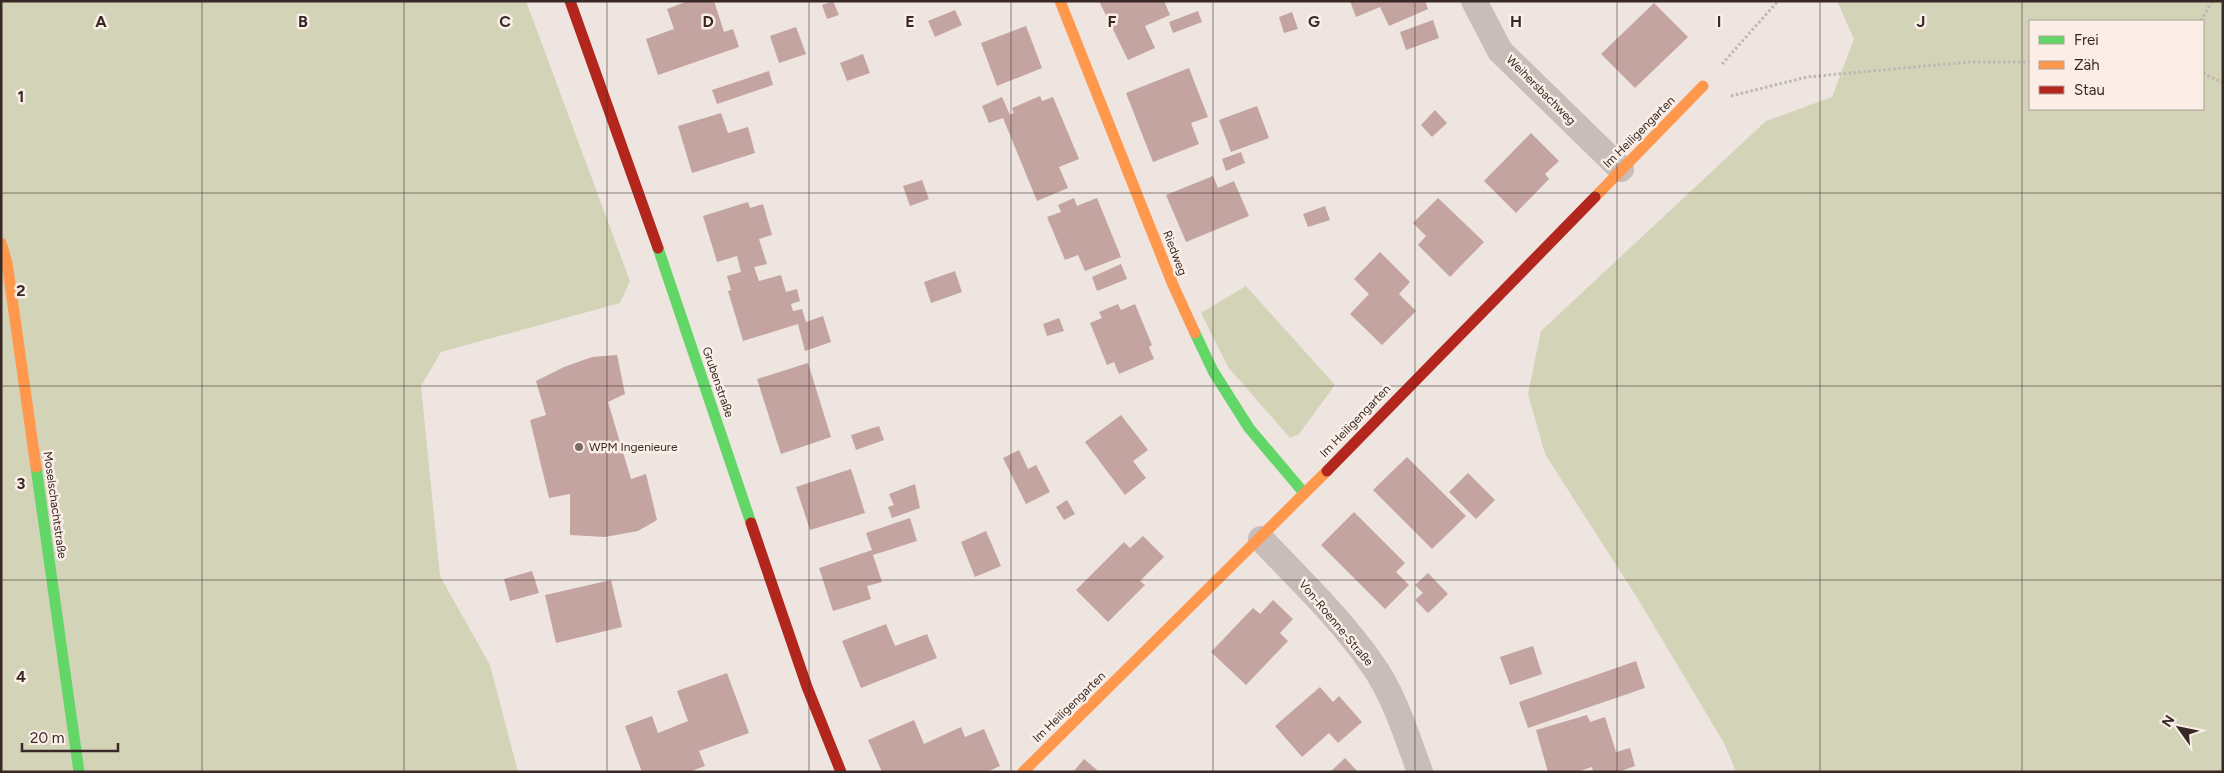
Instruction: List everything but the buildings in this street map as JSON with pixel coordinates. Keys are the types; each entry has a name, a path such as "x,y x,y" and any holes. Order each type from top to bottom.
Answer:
{"street":[{"name":"Grubenstraße","path":"570,1 666,272 807,687 841,772"},
{"name":"Riedweg","path":"1060,1 1173,285 1213,371 1249,428 1304,493"},
{"name":"Weihersbachweg","path":"1474,1 1500,51 1621,169"},
{"name":"Im Heiligengarten","path":"1023,772 1261,539 1621,169 1684,108 1703,86"},
{"name":"Moselschachtstraße","path":"1,243 7,263 79,772"},
{"name":"Von-Roenne-Straße","path":"1261,539 1322,603 1373,665 1400,718 1420,772"}],"path":[{"path":"1703,86 1778,1"},
{"path":"2202,20 2212,1"},
{"path":"1684,108 1807,77 1970,62 2029,62"},
{"path":"2204,74 2223,83"}],"green space":[{"path":"1,1 526,1 630,281 620,303 441,352 421,386 440,576 490,665 518,772 1,772"},
{"path":"1837,1 2223,1 2223,772 1736,772 1725,745 1641,604 1545,454 1528,394 1541,331 1766,121 1832,97 1854,39"},
{"path":"1246,286 1335,385 1299,434 1290,438 1228,367 1201,313"}],"traffic: fast":[{"path":"658,248 751,523"},
{"path":"1195,333 1213,371 1249,428 1304,493"},
{"path":"36,467 79,772"}],"traffic: slow":[{"path":"1060,1 1173,285 1195,333"},
{"path":"1595,197 1703,86"},
{"path":"1,243 7,263 36,467"},
{"path":"1023,772 1327,471"}],"traffic: jam":[{"path":"570,1 658,248"},
{"path":"1327,471 1595,197"},
{"path":"751,523 807,687 841,772"}],"place":[{"name":"WPM Ingenieure","path":"579,447"}]}
